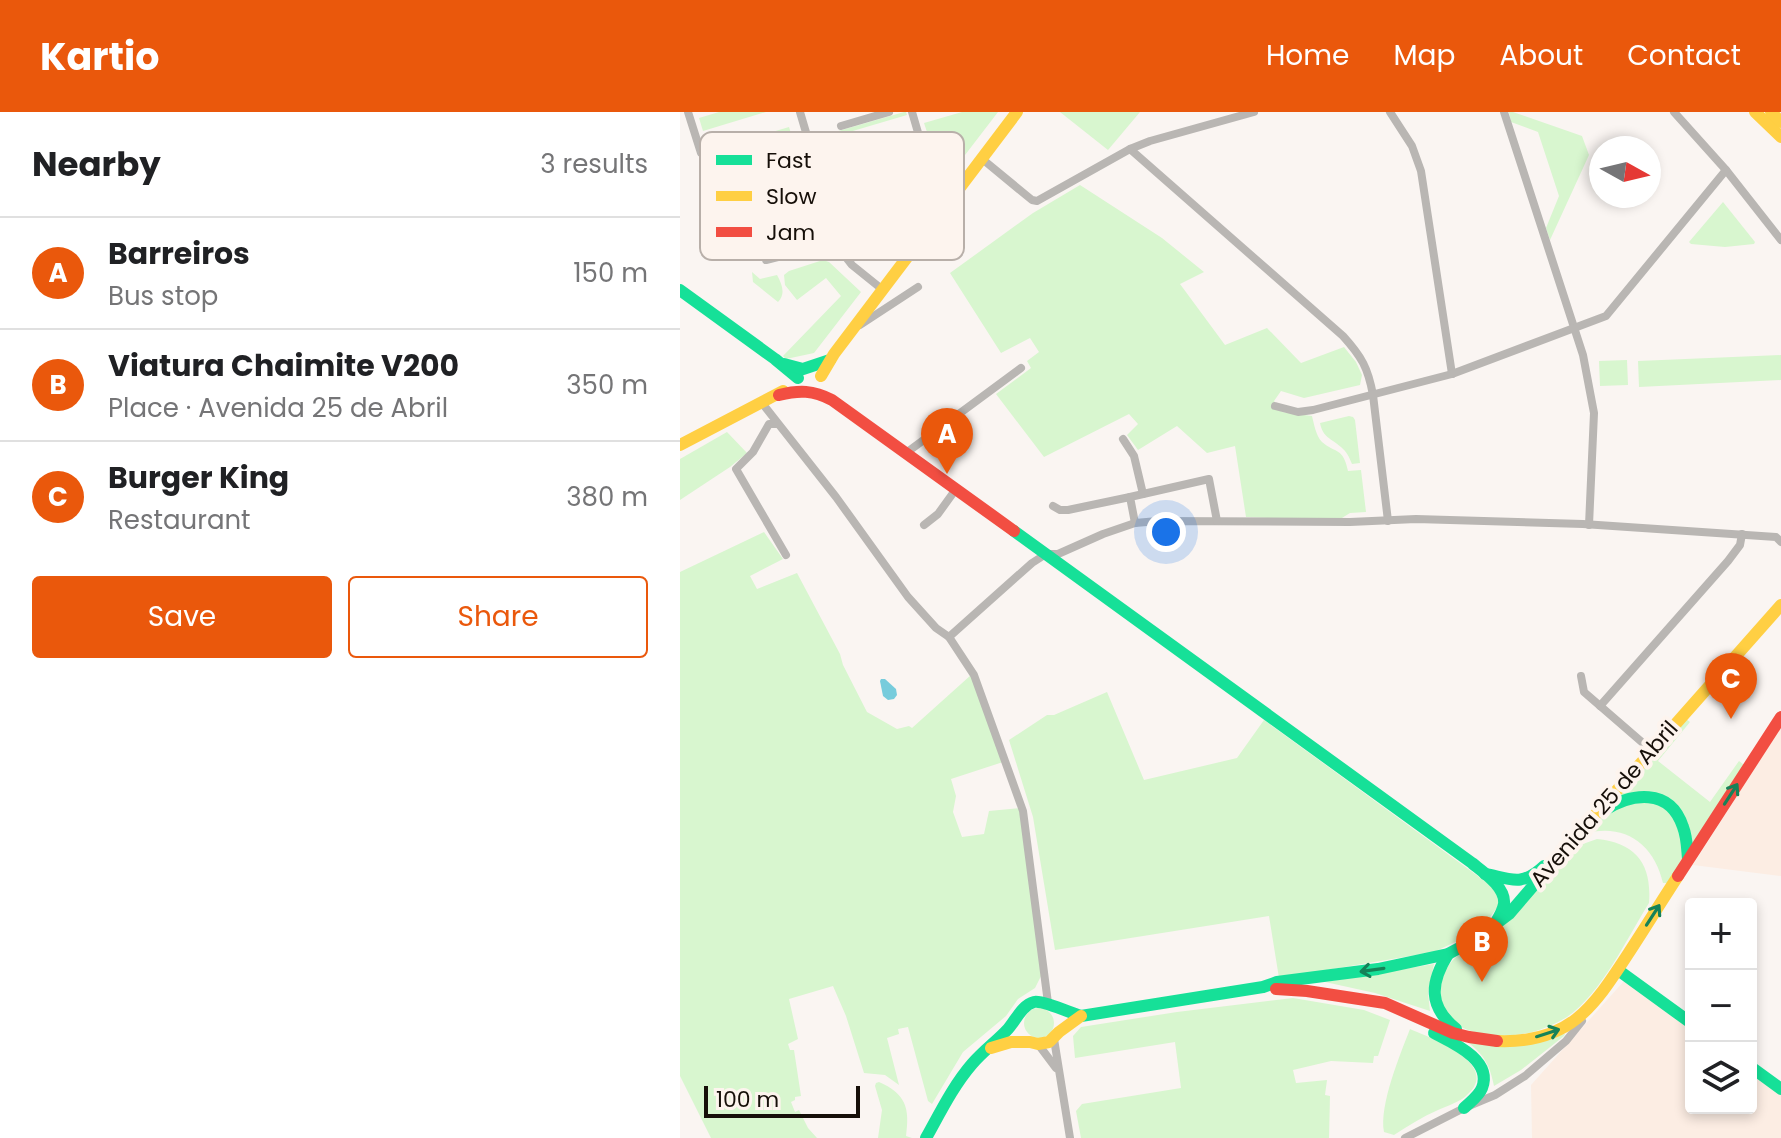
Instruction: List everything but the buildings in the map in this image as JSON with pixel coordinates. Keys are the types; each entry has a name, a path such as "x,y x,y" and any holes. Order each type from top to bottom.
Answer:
{"main road":[{"path":"964,181 1017,112"},
{"path":"1755,112 1781,137"},
{"path":"1771,112 1781,122"},
{"path":"680,445 808,379 830,360 905,260"},
{"path":"680,290 808,379 835,402 1485,874 1504,896 1496,922"},
{"path":"779,395 783,378 781,363"},
{"name":"Avenida 25 de Abril","path":"1032,1003 1037,1001 1081,1016 1263,987 1277,982 1378,969 1448,954 1476,939 1509,914 1781,605"},
{"name":"Avenida 25 de Abril","path":"1263,987 1376,1000 1456,1034 1471,1037 1502,1041 1538,1037 1565,1027 1593,1005 1618,970 1781,717"},
{"path":"1588,822 1628,797 1646,795 1662,800 1682,822 1688,859"},
{"path":"1485,874 1507,880 1529,878 1568,846"},
{"path":"1448,954 1436,978 1435,1002 1443,1018 1471,1037"},
{"path":"1618,970 1685,1019"},
{"path":"1369,1001 1421,1026 1470,1055 1483,1076 1482,1088 1464,1108"},
{"path":"926,1138 953,1089 972,1064 1032,1003"},
{"path":"1052,1006 1061,1019 1056,1035"},
{"path":"1020,1014 1021,1033 1034,1043"},
{"name":"Avenida 25 de Abril","path":"987,1049 1011,1042 1049,1042 1081,1016"},
{"path":"1757,1071 1781,1089"}],"street":[{"path":"688,112 700,150"},
{"path":"800,112 806,132"},
{"path":"841,126 889,112"},
{"path":"912,112 918,132"},
{"path":"981,158 1037,201 1130,149 1254,112"},
{"path":"1390,112 1412,146 1421,171 1452,374"},
{"path":"1504,112 1583,355 1594,413 1589,525"},
{"path":"1674,112 1726,170 1781,240"},
{"path":"1130,149 1343,336 1366,365 1373,395 1388,521"},
{"path":"1275,406 1298,412 1452,374 1606,316 1726,170"},
{"path":"848,260 883,290"},
{"path":"853,330 918,287"},
{"path":"906,453 1021,368"},
{"path":"762,403 836,497 908,597 936,628 949,637 974,675 1023,811 1045,983 1052,1006"},
{"path":"777,424 769,424 753,452 736,469 786,555"},
{"path":"1123,439 1134,456 1143,494"},
{"path":"1053,506 1068,510 1209,479 1217,521"},
{"path":"924,525 938,514 956,489"},
{"path":"1130,497 1135,523"},
{"path":"949,637 1046,554 1058,554 1135,523 1416,519 1589,525 1779,537"},
{"path":"1600,706 1728,561 1740,545 1742,534"},
{"path":"1581,676 1584,692 1651,750"},
{"path":"1032,1003 1045,983"},
{"path":"1405,1138 1495,1095 1525,1076 1566,1041 1593,1005"},
{"path":"1056,1035 1070,1138"},
{"path":"1034,1043 1052,1061 1060,1076"}],"shaded area":[{"path":"1781,727 1781,876 1693,865"},
{"path":"1624,981 1685,1026 1685,1114 1757,1114 1757,1077 1781,1095 1781,1138 1532,1138 1531,1085"}],"green space":[{"path":"719,112 766,112 703,131 699,118"},
{"path":"906,112 907,115 849,132 835,132"},
{"path":"962,112 998,112 964,156 964,132 927,132 924,123"},
{"path":"1060,112 1140,112 1108,150"},
{"path":"1509,112 1582,136 1589,155 1550,240 1546,228 1559,196 1538,132 1511,122"},
{"path":"789,127 791,132 772,132"},
{"path":"1080,185 1162,238 1204,272 1180,284 1225,345 1267,328 1301,363 1344,347 1362,375 1360,385 1304,398 1281,391 1274,401 1282,412 1312,416 1320,439 1341,454 1348,471 1361,470 1366,512 1350,513 1337,521 1246,517 1235,446 1207,453 1177,426 1138,450 1127,435 1138,424 1129,414 1044,457 996,394 1031,368 1027,361 1039,352 1030,338 1001,353 950,273 1033,213"},
{"path":"1723,202 1754,244 1725,247 1691,244 1689,242"},
{"path":"823,260 861,292 814,353 786,359 783,356 841,296 826,278 797,300 785,285 784,275"},
{"path":"752,272 760,279 777,275 783,292 778,302 753,282"},
{"path":"1781,355 1781,380 1639,387 1638,361"},
{"path":"1627,360 1628,385 1600,386 1599,361"},
{"path":"1349,416 1355,420 1360,463 1352,464 1345,451 1321,428 1320,423"},
{"path":"727,432 747,453 680,500 680,459"},
{"path":"764,532 783,559 750,576 757,589 797,573 867,712 897,729 912,728 971,675 1003,762 951,779 956,796 953,812 962,837 984,834 989,811 1020,808 1041,976 1035,988 1018,999 1006,1016 963,1052 932,1104 928,1101 908,1027 898,1029 899,1034 887,1038 899,1085 885,1075 864,1073 833,986 789,999 798,1039 788,1044 790,1050 794,1050 801,1096 791,1102 795,1112 799,1110 817,1138 711,1138 680,1076 680,572"},
{"path":"1107,692 1144,780 1237,758 1264,720 1497,890 1499,905 1488,920 1468,936 1434,952 1279,978 1269,916 1055,950 1033,817 1009,740 1047,715 1054,715"},
{"path":"1686,719 1690,722 1658,761 1710,802 1739,761 1744,765 1667,883 1663,883 1652,857 1635,839 1611,831 1583,834"},
{"path":"1597,839 1622,845 1639,858 1648,877 1649,889 1649,903 1603,980 1580,1007 1539,1030 1497,1035 1483,1034 1458,1025 1441,1007 1439,994 1440,984 1450,964 1567,854"},
{"path":"1434,964 1428,993 1430,1011 1375,993 1325,982"},
{"path":"1293,998 1364,1010 1390,1020 1373,1063 1331,1061 1293,1070 1296,1083 1327,1080 1325,1095 1330,1096 1329,1138 1081,1138 1076,1111 1082,1104 1181,1088 1175,1042 1075,1058 1073,1036 1081,1027"},
{"path":"1039,1008 1050,1012 1054,1023 1050,1034 1039,1038 1028,1034 1024,1023 1028,1012"},
{"path":"1410,1029 1460,1054 1476,1074 1475,1085 1460,1100 1394,1135 1384,1132 1383,1121 1391,1080"},
{"path":"1565,1034 1521,1070 1494,1086 1486,1062 1469,1043"},
{"path":"879,1082 895,1092 904,1103 906,1136 912,1138 878,1138 882,1110 875,1086"}],"water":[{"path":"881,679 896,689 894,699 888,700 883,696"}],"traffic: fast":[{"path":"680,290 798,378"},
{"path":"784,364 803,369 830,360"},
{"path":"1014,531 1482,871 1498,886 1504,898 1496,922"},
{"path":"1603,811 1625,800 1637,798 1649,797 1669,805 1683,827 1688,859"},
{"path":"926,1138 965,1072 1008,1029 1023,1009 1034,1002 1081,1016 1263,987 1277,982 1378,969 1448,954 1476,939 1509,914 1557,858"},
{"path":"1485,874 1516,880 1529,877 1544,866"},
{"path":"1448,954 1435,984 1435,994 1440,1012 1456,1029"},
{"path":"1618,970 1685,1019"},
{"path":"1434,1033 1469,1054 1482,1069 1482,1088 1464,1108"},
{"path":"1757,1071 1781,1089"}],"traffic: slow":[{"path":"964,182 1017,112"},
{"path":"1755,112 1781,137"},
{"path":"1771,112 1781,122"},
{"path":"821,376 905,260"},
{"path":"680,445 783,391"},
{"path":"1557,858 1781,605"},
{"path":"1497,1041 1543,1036 1576,1019 1603,991 1678,876"},
{"path":"991,1048 1011,1042 1049,1042 1081,1016"}],"traffic: jam":[{"path":"779,395 806,392 832,400 1014,531"},
{"path":"1678,876 1781,717"},
{"path":"1276,989 1385,1003 1453,1033 1497,1041"}],"place":[{"name":"Barreiros","path":"947,474"},
{"name":"Burger King","path":"1731,719"},
{"name":"Viatura Chaimite V200","path":"1482,982"}]}
